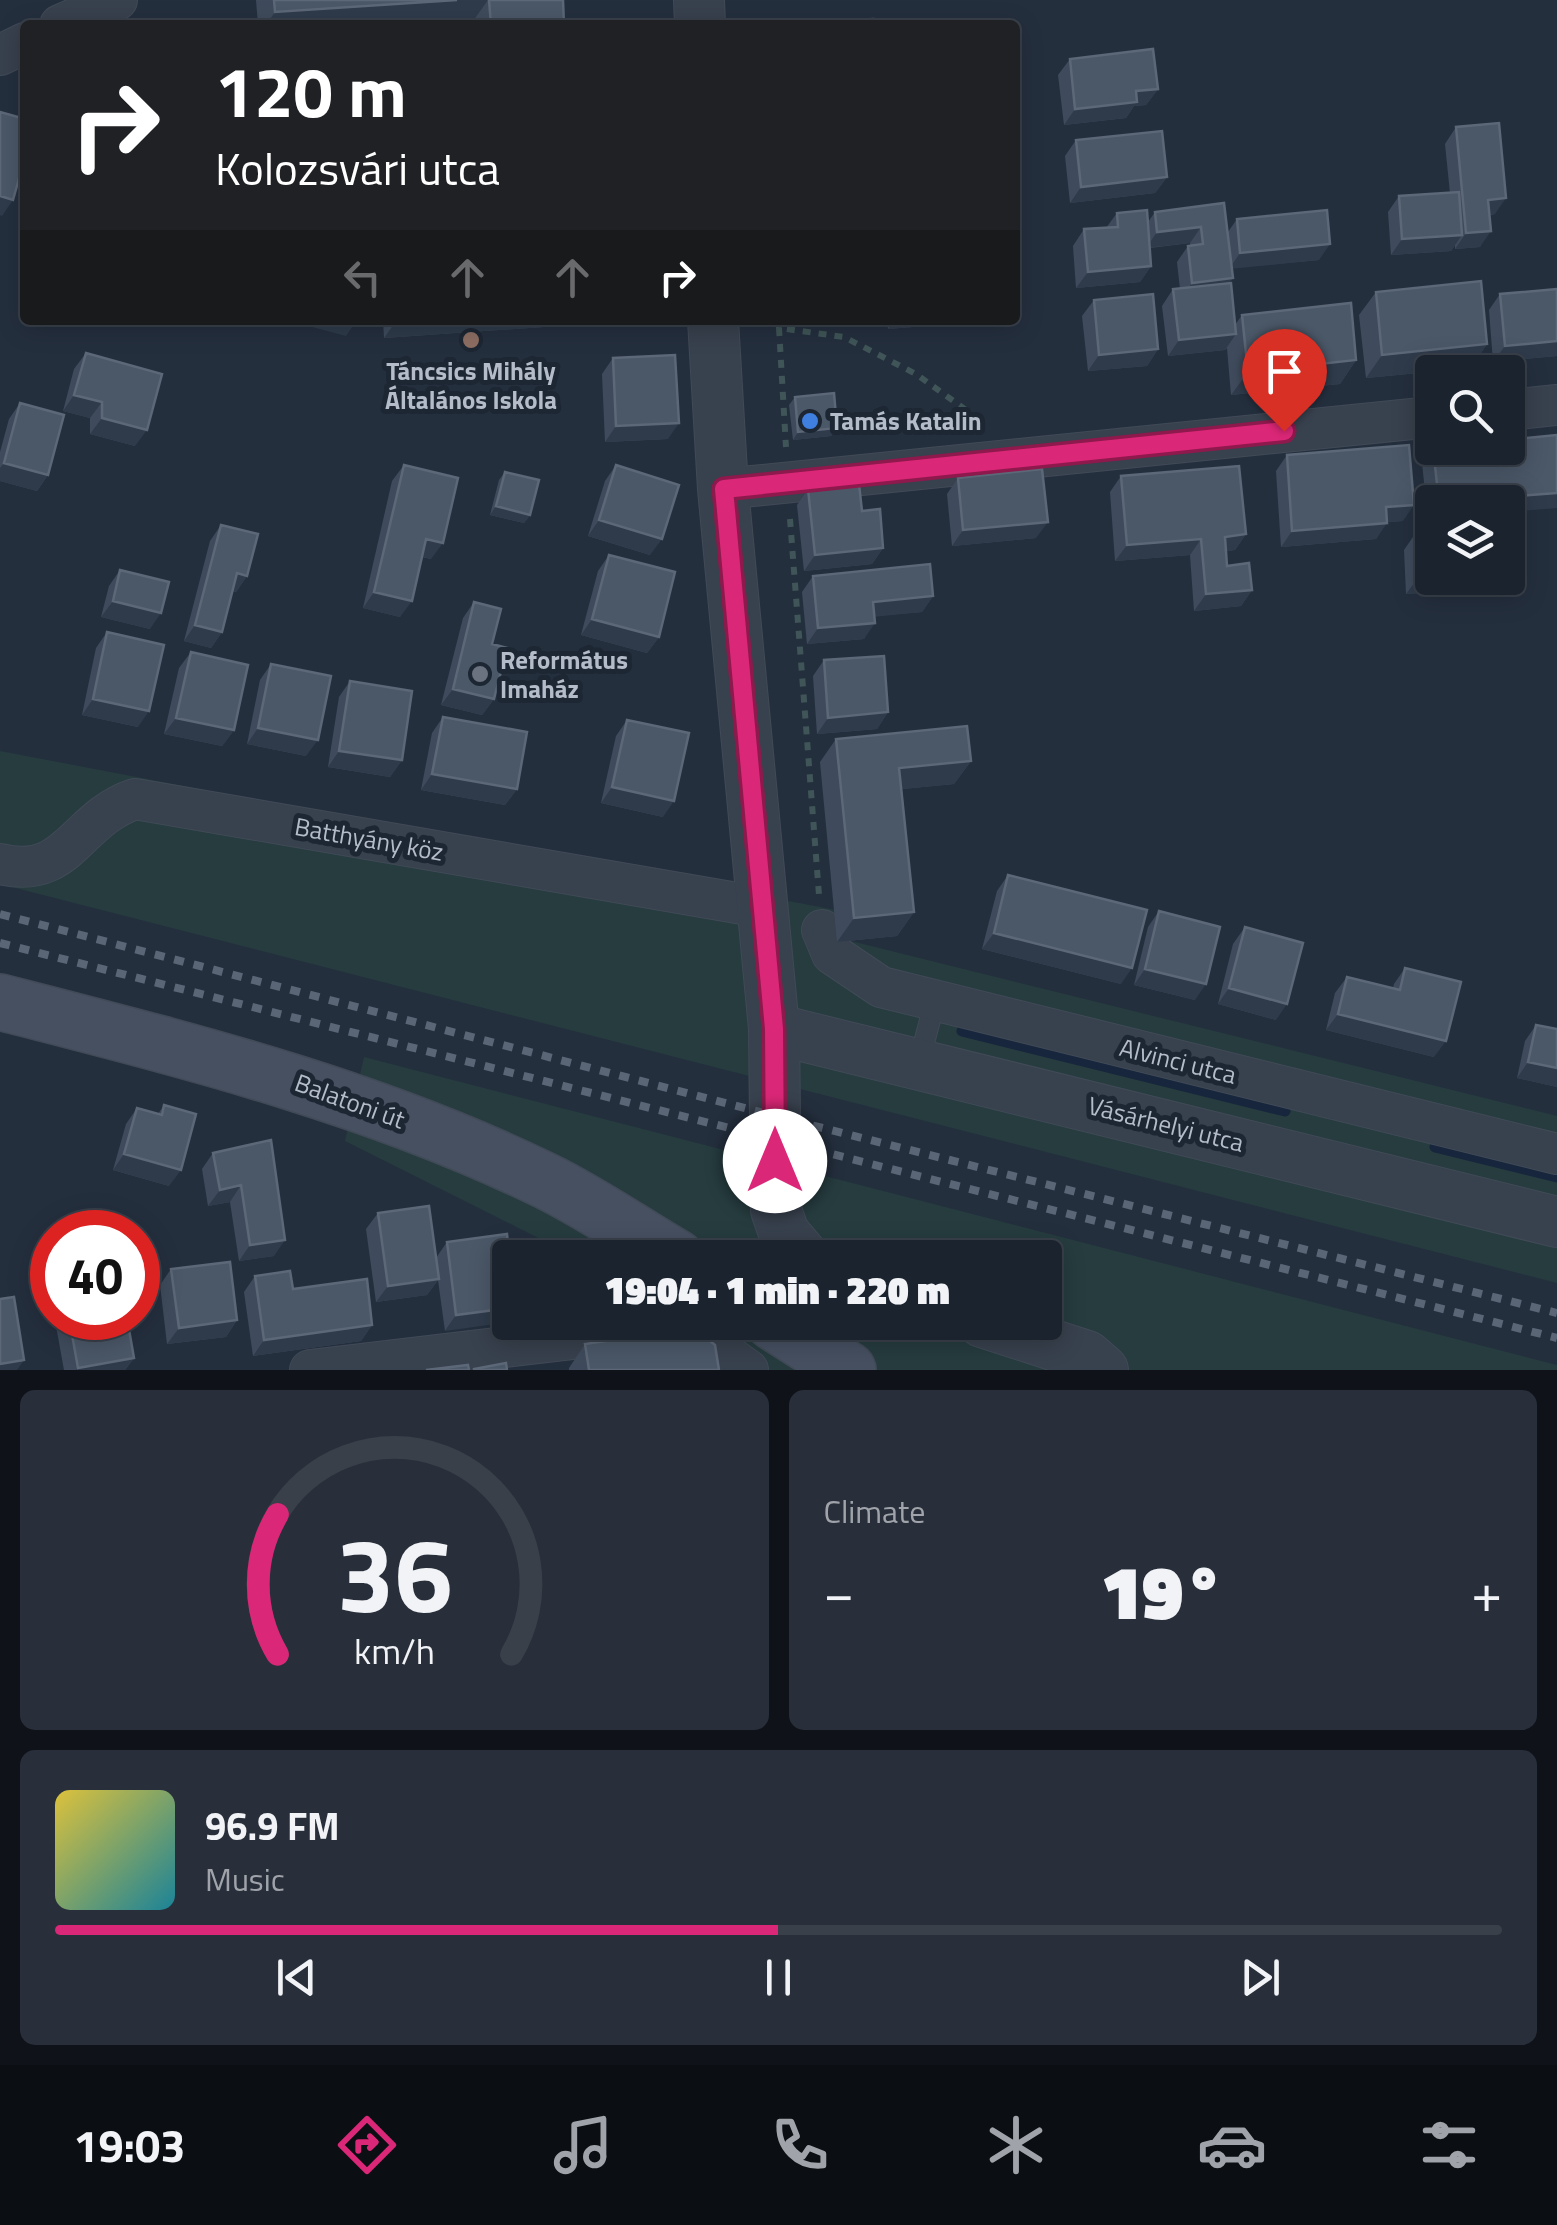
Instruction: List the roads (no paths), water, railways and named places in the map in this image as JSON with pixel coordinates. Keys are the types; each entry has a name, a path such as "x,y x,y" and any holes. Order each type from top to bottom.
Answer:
{"main road":[{"name":"Balatoni út","path":"0,1002 241,1064 342,1096 549,1182 647,1240"}],"street":[{"path":"71,20 117,0"},
{"path":"713,325 724,489 774,1029 776,1210 790,1240"},
{"path":"1525,408 1557,405"},
{"path":"724,489 1415,419"},
{"name":"Batthyány köz","path":"0,864 26,870 48,865 109,808 135,799 760,906"},
{"name":"Alvinci utca","path":"822,930 832,954 882,987 1557,1154"},
{"name":"Vásárhelyi utca","path":"774,1029 1557,1222"},
{"path":"310,1370 658,1329 705,1339 735,1360"},
{"path":"1020,1340 1054,1356 1087,1356 1103,1370"}],"lane":[{"path":"920,1062 935,1001"}],"waterway":[{"path":"962,1031 1285,1111"},
{"path":"1435,1147 1557,1177"}],"railway":[{"path":"0,914 775,1116 1557,1313"},
{"path":"0,943 1557,1338"}],"place":[{"name":"Táncsics Mihály Általános Iskola","path":"471,340"},
{"name":"Tamás Katalin","path":"810,421"},
{"name":"Református Imaház","path":"480,674"}]}
